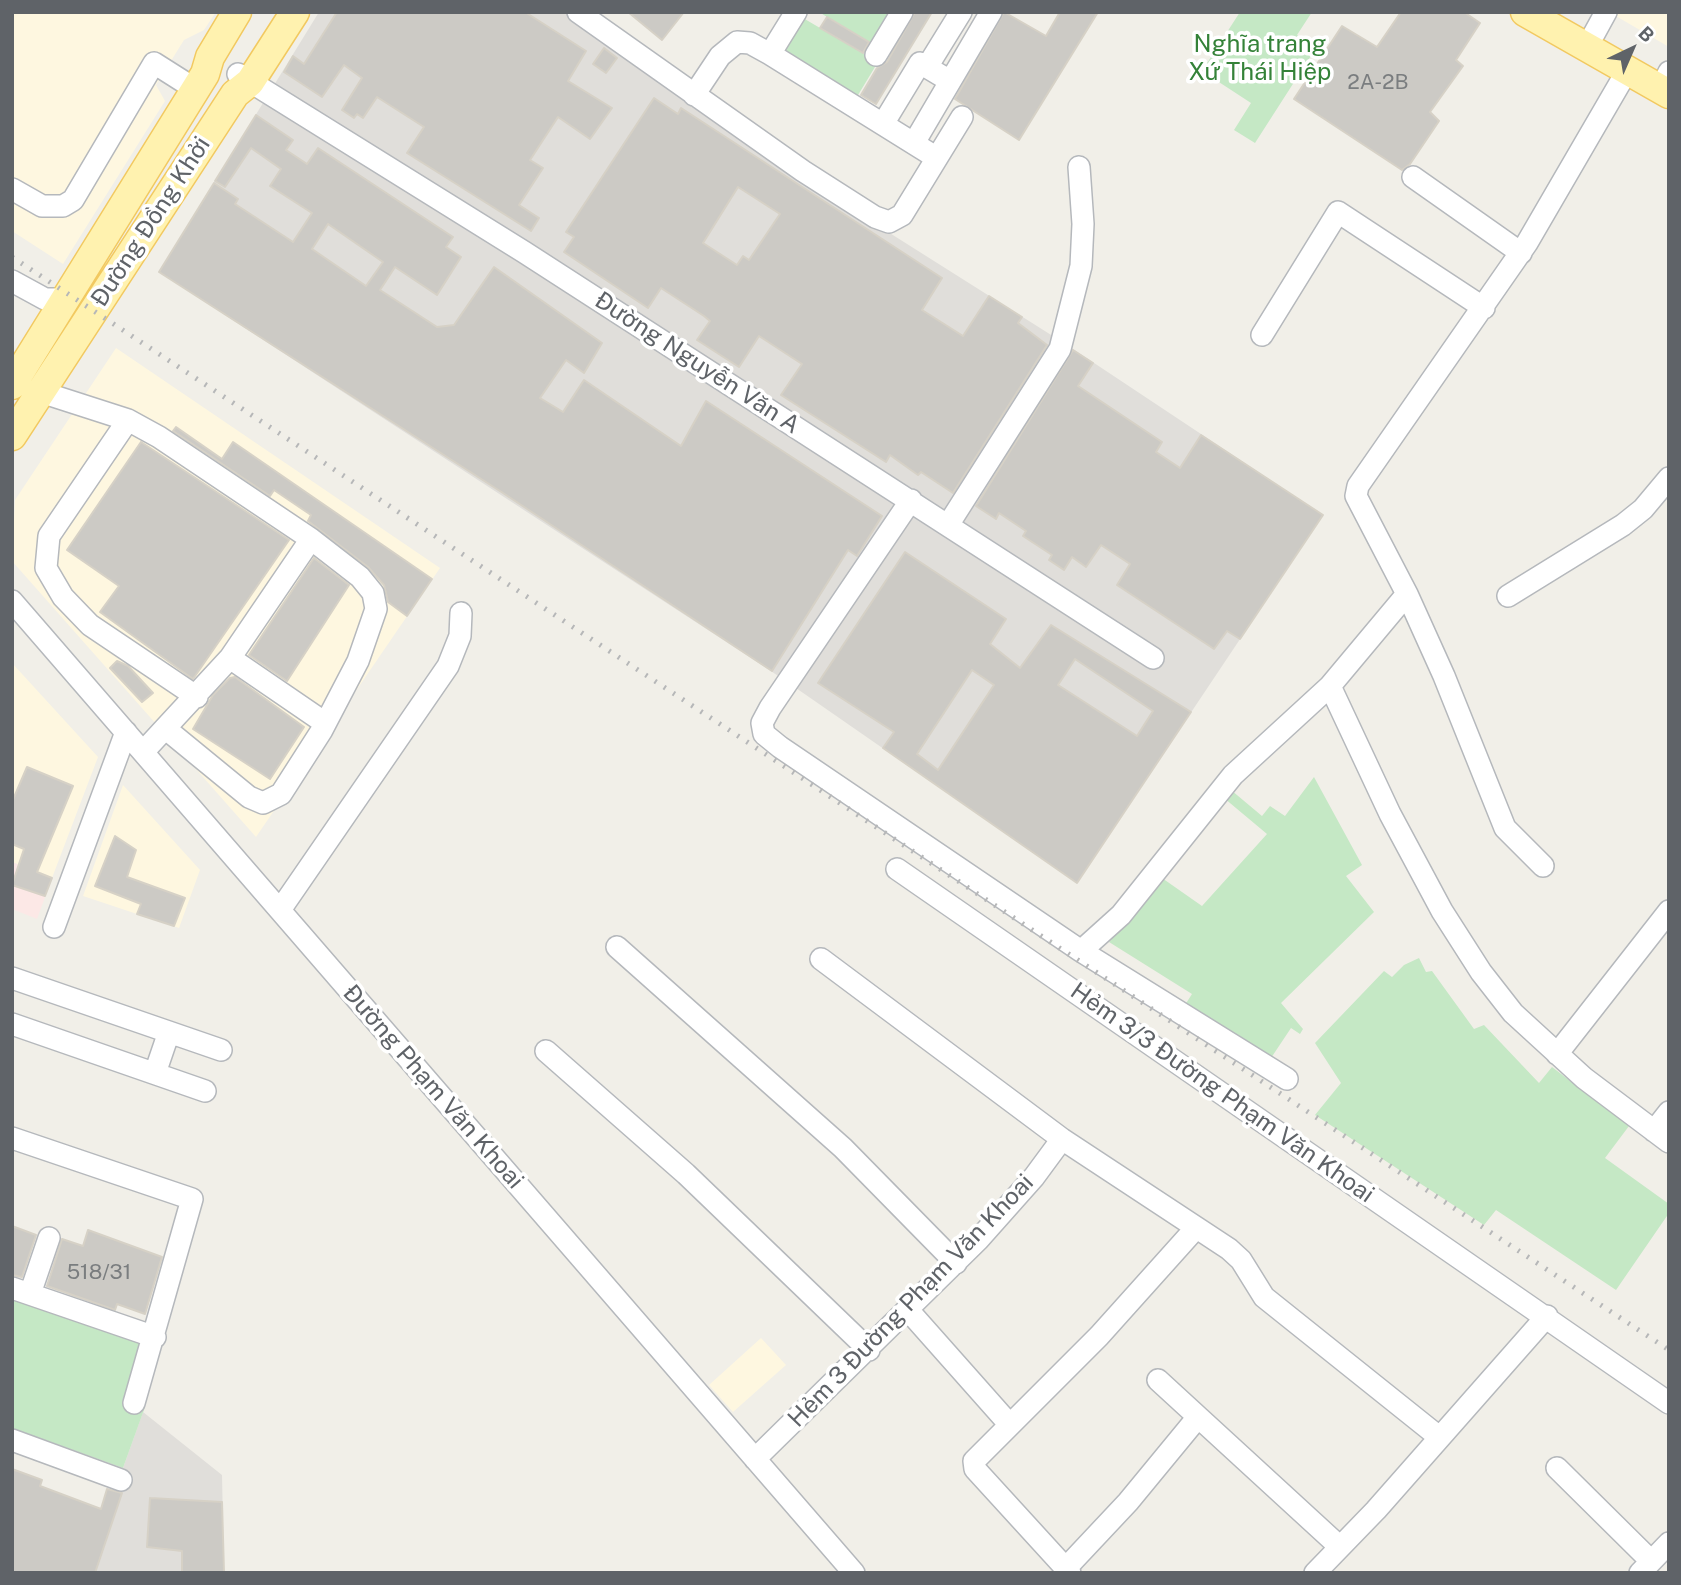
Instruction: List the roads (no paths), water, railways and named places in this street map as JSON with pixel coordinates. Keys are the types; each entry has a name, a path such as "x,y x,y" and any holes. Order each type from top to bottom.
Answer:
{"main road":[{"name":"Đường Đồng Khởi","path":"12,385 200,81 210,57 237,12"},
{"path":"200,81 233,48 256,12"},
{"path":"241,83 276,12"},
{"name":"Đường Đồng Khởi","path":"12,436 241,83 295,12"},
{"path":"1525,12 1595,31"},
{"path":"1557,12 1595,31 1631,64 1666,82"},
{"path":"66,299 91,315"}],"street":[{"path":"578,12 803,172 875,218 889,222 902,215 962,117"},
{"path":"771,54 796,12"},
{"path":"877,55 902,12"},
{"path":"927,67 961,12"},
{"path":"914,143 988,13"},
{"path":"694,95 720,56 737,42 750,43 937,158"},
{"path":"12,189 42,206 63,206 73,200 154,63 200,81"},
{"path":"883,124 920,63 950,81"},
{"path":"1544,866 1505,828 1444,676 1407,594 1356,496 1358,486 1521,253 1631,64"},
{"name":"Đường Nguyễn Văn A","path":"241,83 524,252 1153,658"},
{"path":"948,525 1060,349 1081,266 1083,224 1079,167"},
{"path":"1413,177 1521,253"},
{"path":"1262,335 1338,212 1484,308"},
{"path":"12,282 45,299 66,299"},
{"path":"41,392 128,420 159,437 311,539 360,577 373,593 376,609 358,661 325,723 281,794 263,803 249,797 166,729"},
{"path":"128,420 49,536 46,568 62,597 90,625 197,696"},
{"path":"1508,596 1623,525 1643,509 1669,478"},
{"path":"911,500 770,708 762,723 764,734 1081,951 1287,1079"},
{"path":"144,752 230,658 311,539"},
{"path":"1081,951 1121,915 1233,775 1330,686 1407,594"},
{"name":"Đường Phạm Văn Khoai","path":"12,601 854,1573"},
{"path":"280,910 449,666 460,636 460,613"},
{"path":"230,658 325,723"},
{"path":"1330,686 1390,814 1442,911 1481,972 1513,1013 1557,1054 1661,1137 1669,1112"},
{"path":"54,927 126,732"},
{"name":"Hẻm 3/3 Đường Phạm Văn Khoai","path":"897,869 1547,1316 1669,1403"},
{"path":"1557,1054 1669,911"},
{"path":"617,947 843,1148 956,1263"},
{"path":"821,959 1062,1139 1241,1260 1253,1284 1264,1297 1439,1437"},
{"path":"12,978 221,1050"},
{"path":"12,1024 205,1091"},
{"path":"155,1073 169,1032"},
{"path":"546,1051 686,1174 869,1350"},
{"path":"12,1138 192,1199 155,1337 134,1403"},
{"name":"Hẻm 3 Đường Phạm Văn Khoai","path":"755,1459 956,1263 1034,1177 1062,1139"},
{"path":"1195,1229 1099,1336 979,1455 974,1461 975,1469 1068,1570 1199,1417"},
{"path":"49,1238 21,1291 155,1337"},
{"path":"908,1310 1010,1425"},
{"path":"1320,1572 1547,1316"},
{"path":"1158,1380 1340,1547"},
{"path":"12,1440 121,1480"},
{"path":"1557,1468 1645,1567 1669,1544"}],"railway":[{"path":"12,257 1669,1350"}],"park label":[{"name":"Nghĩa trang Xứ Thái Hiệp","path":"1260,59"}]}
